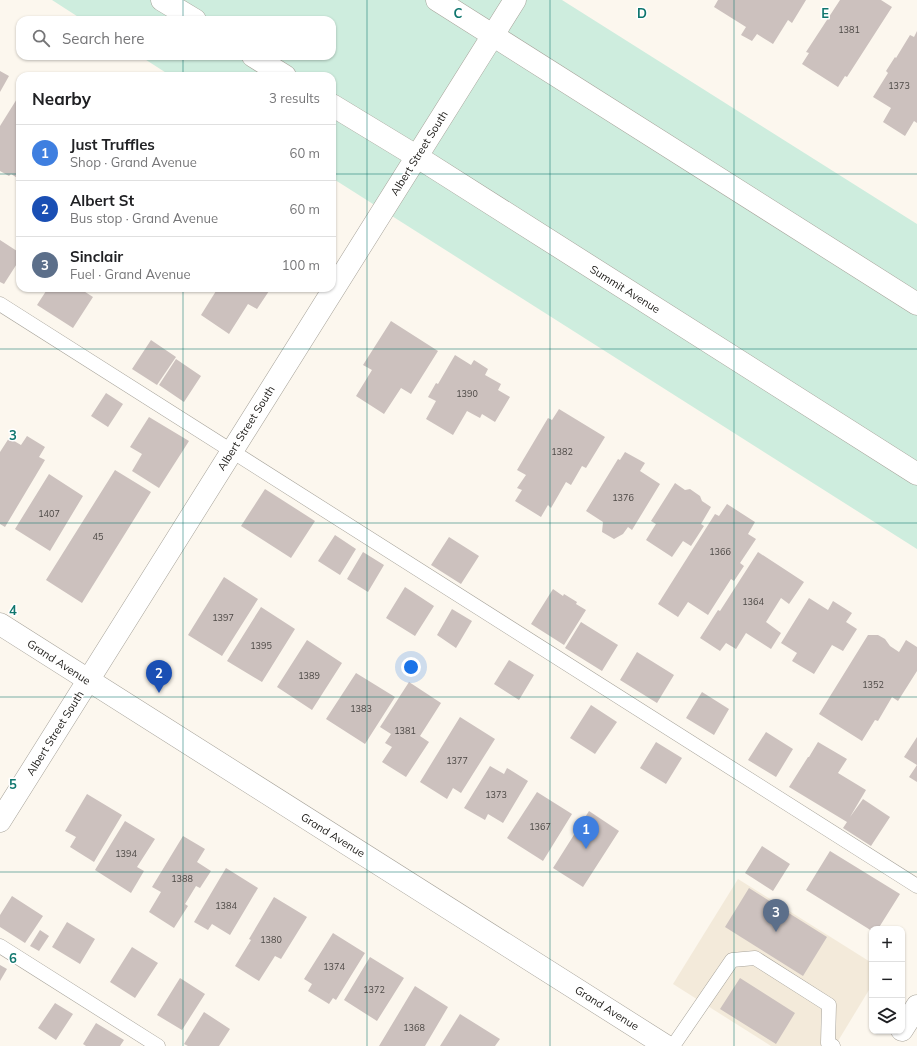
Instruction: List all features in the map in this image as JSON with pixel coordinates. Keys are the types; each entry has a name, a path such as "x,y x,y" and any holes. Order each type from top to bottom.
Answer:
{"street":[{"path":"162,0 188,16"},
{"path":"437,0 917,304"},
{"name":"Albert Street South","path":"336,284 515,0"},
{"path":"259,60 279,72"},
{"name":"Summit Avenue","path":"336,107 416,156 917,474"},
{"name":"Albert Street South","path":"0,821 331,292"},
{"name":"Grand Avenue","path":"0,624 666,1046"},
{"path":"905,1025 917,1006"},
{"path":"892,1046 900,1034"}],"lane":[{"path":"0,304 917,886"},
{"path":"0,946 158,1046"},
{"path":"673,1046 732,960 755,958 828,1005 828,1043 833,1046"}],"shaded area":[{"path":"738,879 869,961 869,990 835,1046 771,1046 673,984"}],"green space":[{"path":"52,0 562,0 917,224 917,549 336,181 336,72 165,72 146,60 336,60 336,16 77,16"}],"building":[{"path":"718,0 806,0 792,23 788,20 773,44 757,34 752,41 741,35 746,27 714,7"},
{"path":"840,0 881,0 892,7 847,77 845,76 838,87 802,64 809,53 806,52"},
{"path":"917,31 917,123 914,121 905,136 883,122 891,108 873,97 888,73 886,71 895,57 896,58 910,35 914,37"},
{"path":"0,71 9,76 0,92"},
{"path":"16,100 16,177 11,174 9,176 0,171 0,126"},
{"path":"0,240 16,250 16,265 4,284 0,282"},
{"path":"45,292 85,292 93,297 73,328 37,305"},
{"path":"215,292 268,292 257,309 248,304 229,334 201,315"},
{"path":"391,321 438,351 411,394 401,388 384,414 356,396 372,370 363,365"},
{"path":"151,340 176,357 157,385 132,369"},
{"path":"455,355 471,365 474,360 488,369 485,375 501,384 498,390 510,397 495,422 482,414 480,418 467,411 453,435 426,419 436,401 428,397 436,383 438,384"},
{"path":"176,359 201,376 184,402 159,385"},
{"path":"106,393 123,404 108,427 91,416"},
{"path":"559,409 605,437 586,468 582,466 571,485 566,482 551,508 548,505 541,517 515,501 522,490 517,488 526,475 517,470 548,418 552,420"},
{"path":"149,417 189,441 159,488 132,471 142,454 130,447"},
{"path":"27,436 45,447 39,457 45,460 5,527 0,524 0,452 9,438 21,445"},
{"path":"625,452 645,463 640,471 660,484 632,530 628,527 623,534 614,539 602,532 603,522 586,511 618,459 620,460"},
{"path":"115,470 151,492 82,603 46,580"},
{"path":"49,474 83,496 50,551 15,529"},
{"path":"675,483 685,490 690,489 700,496 702,501 711,507 701,524 704,526 691,546 683,541 672,557 646,540 656,524 651,521"},
{"path":"265,489 315,521 291,558 241,526"},
{"path":"727,504 755,522 748,534 756,539 740,563 744,566 734,581 731,579 708,615 688,602 678,617 658,604 715,514 719,516"},
{"path":"335,535 356,549 340,575 318,561"},
{"path":"449,537 479,556 461,584 431,565"},
{"path":"363,552 384,565 368,592 347,579"},
{"path":"758,552 804,582 789,604 781,598 766,622 781,633 771,649 746,633 736,649 726,643 720,651 700,638 718,610 720,611"},
{"path":"224,577 258,599 222,656 188,635"},
{"path":"405,587 434,606 415,636 386,618"},
{"path":"553,589 563,596 564,594 577,602 576,604 586,610 564,645 531,624"},
{"path":"809,598 828,610 833,601 852,613 846,622 857,629 843,651 832,645 814,674 792,661 797,653 781,643"},
{"path":"261,607 295,629 262,682 227,661"},
{"path":"452,609 472,621 456,648 437,635"},
{"path":"581,622 618,645 602,671 565,648"},
{"path":"868,635 878,635 885,639 890,646 899,652 906,640 917,647 917,671 898,701 892,697 878,721 875,720 862,741 819,714"},
{"path":"307,640 342,663 312,710 277,687"},
{"path":"637,652 674,675 657,703 620,680"},
{"path":"509,660 534,675 519,700 494,684"},
{"path":"356,673 395,697 365,744 326,719"},
{"path":"409,682 441,703 420,736 429,742 406,777 382,762 392,747 385,743 391,734 380,727"},
{"path":"702,692 729,709 714,735 686,718"},
{"path":"591,705 617,722 595,754 570,738"},
{"path":"460,717 495,739 461,793 453,788 447,799 420,782"},
{"path":"766,732 793,749 776,777 748,760"},
{"path":"917,737 917,765 904,757"},
{"path":"656,742 682,758 666,784 640,768"},
{"path":"818,742 847,759 838,773 866,790 850,817 863,799 890,817 871,846 843,828 847,822 789,787"},
{"path":"917,765 917,782 909,777"},
{"path":"490,766 504,774 507,768 528,781 503,823 488,814 485,820 464,808"},
{"path":"537,792 572,814 543,861 507,838"},
{"path":"87,794 122,815 94,862 70,847 76,837 65,831"},
{"path":"589,811 619,831 583,887 553,868"},
{"path":"125,821 155,839 137,867 144,871 131,893 95,870"},
{"path":"183,836 205,849 197,862 211,871 200,888 196,886 185,904 188,906 174,928 149,912 161,892 152,887"},
{"path":"762,846 790,864 773,891 745,873"},
{"path":"830,851 900,894 880,926 869,926 869,929 806,890"},
{"path":"226,868 258,888 230,935 212,924 208,930 194,922"},
{"path":"749,888 827,937 803,976 725,927"},
{"path":"12,896 43,916 25,943 0,927 0,915"},
{"path":"274,897 307,917 281,959 275,956 259,981 235,966"},
{"path":"67,922 95,939 80,964 52,947"},
{"path":"40,930 49,936 39,951 30,946"},
{"path":"333,933 365,953 336,1000 333,998 329,1004 308,991 312,984 304,979"},
{"path":"132,947 158,963 135,998 110,982"},
{"path":"370,957 404,978 377,1021 344,1000"},
{"path":"0,965 7,969 0,981"},
{"path":"180,978 205,994 182,1030 157,1015"},
{"path":"740,978 795,1013 776,1044 720,1009"},
{"path":"415,986 448,1007 425,1046 379,1046"},
{"path":"55,1003 73,1014 56,1040 38,1028"},
{"path":"204,1012 230,1029 219,1046 188,1046 184,1044"},
{"path":"460,1014 500,1039 495,1046 440,1046"},
{"path":"96,1023 124,1040 120,1046 86,1046 83,1044"}],"place":[{"name":"Albert St","path":"159,693"},
{"name":"Just Truffles","path":"586,849"},
{"name":"Sinclair","path":"776,932"}]}
